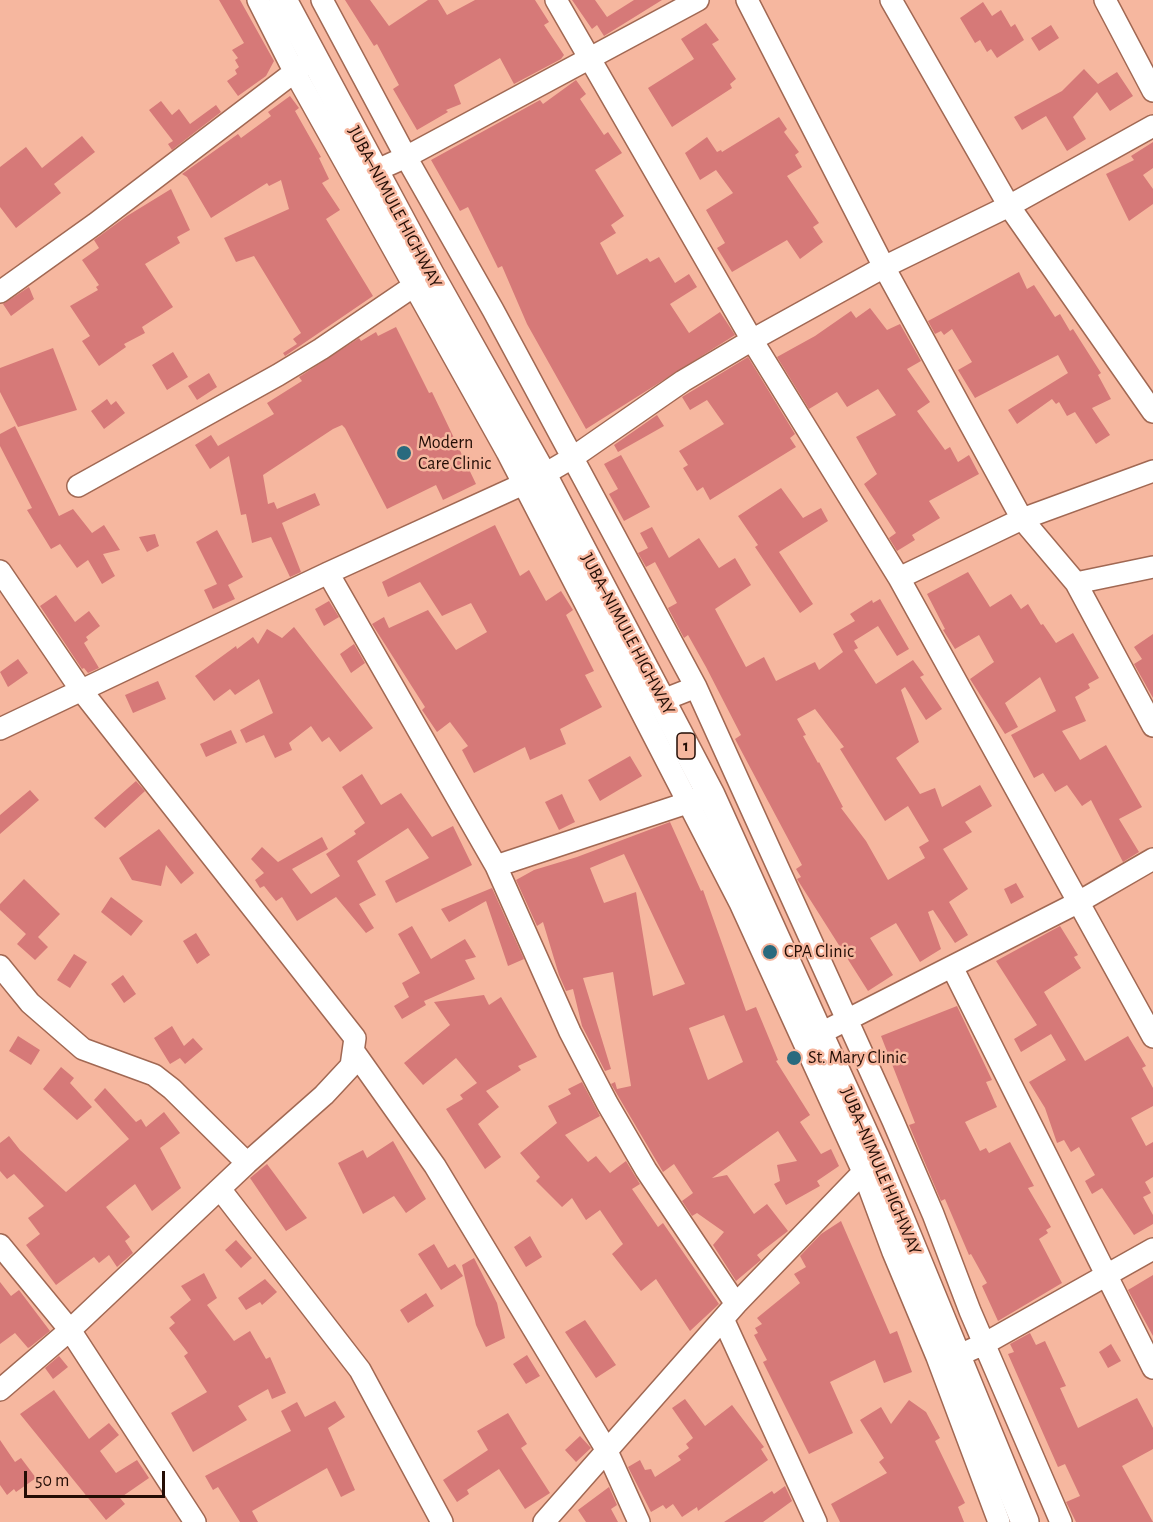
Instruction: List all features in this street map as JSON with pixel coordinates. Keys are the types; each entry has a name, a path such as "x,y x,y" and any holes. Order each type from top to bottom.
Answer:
{"main road":[{"name":"JUBA–NIMULE HIGHWAY","path":"284,0 304,64 375,171 423,280 533,479 663,700 698,799 821,1033 870,1165 957,1356 1025,1522"}],"street":[{"path":"78,486 278,375 423,280 304,64 258,0"},
{"path":"322,0 406,158 493,310 696,687 933,1214 984,1344 1061,1522"},
{"path":"556,0 752,340 899,578 1153,1037"},
{"path":"375,171 406,158 698,0"},
{"path":"747,0 884,267 1022,519 1076,583 1153,726"},
{"path":"891,0 1009,206 1153,412"},
{"path":"1105,0 1153,91"},
{"path":"0,292 95,224 304,64"},
{"path":"0,729 328,573 533,479 572,458 683,381 752,340 884,267 1009,206 1153,126"},
{"path":"899,578 1022,519 1153,471"},
{"path":"533,479 698,799 740,903 870,1165 893,1252 937,1357 999,1522"},
{"path":"1076,583 1153,567"},
{"path":"0,571 81,690 341,1017 355,1038 355,1053 351,1066 324,1095 247,1163 70,1330 0,1390"},
{"path":"328,573 496,866 565,1022 607,1103 730,1312 816,1522"},
{"path":"663,700 696,687"},
{"path":"496,866 698,799"},
{"path":"821,1033 846,1018 1077,903 1153,859"},
{"path":"0,966 30,1003 83,1050 154,1075 172,1089 247,1163"},
{"path":"952,967 1153,1368"},
{"path":"355,1053 435,1166 606,1449 639,1522"},
{"path":"544,1522 606,1449 730,1312 870,1165"},
{"path":"220,1189 360,1370 442,1522"},
{"path":"0,1245 70,1330 195,1522"},
{"path":"957,1356 984,1344 1153,1249"}],"building":[{"path":"219,0 240,0 274,61 266,76 238,96 227,81 237,74 235,70 239,67 235,60 238,58 232,50 244,43"},
{"path":"345,0 370,0 389,26 428,0 438,0 447,15 475,0 535,0 549,22 544,25 564,55 561,59 514,84 500,58 454,85 461,104 446,110 448,112 417,130 393,89 399,85 377,44 374,46"},
{"path":"572,0 595,0 607,17 634,0 662,0 604,36 597,25 592,29"},
{"path":"983,2 992,16 1001,10 1011,27 1015,24 1024,40 997,58 991,49 987,52 980,40 975,43 960,18"},
{"path":"706,23 719,40 712,44 736,79 730,84 732,88 672,127 648,88 694,59 681,39"},
{"path":"1051,25 1059,38 1039,51 1031,38"},
{"path":"1084,69 1098,84 1117,72 1133,96 1110,111 1097,92 1073,117 1086,139 1067,151 1046,116 1022,130 1014,117 1062,91"},
{"path":"576,80 586,94 580,99 604,135 608,132 622,153 595,170 624,216 611,225 616,233 600,243 617,275 647,258 650,262 659,257 675,283 689,274 697,287 670,304 689,333 720,312 735,335 586,429 527,324 502,266 498,268 468,207 460,211 431,160 540,100 543,104"},
{"path":"290,96 299,108 295,111 321,157 319,158 329,179 322,183 340,210 326,219 373,296 285,356 283,353 297,344 293,339 301,333 254,256 236,262 224,238 289,209 281,180 269,186 267,183 211,218 187,177 182,174 238,134 241,138 271,116 268,112"},
{"path":"161,101 172,115 179,109 190,124 216,105 221,112 172,150 168,144 173,141 149,110"},
{"path":"779,117 787,129 784,132 799,152 795,155 802,167 787,176 819,223 813,227 823,242 800,259 787,240 732,272 717,248 725,243 706,210 733,193 716,170 700,180 685,153 707,137 717,152 721,150 722,152"},
{"path":"82,136 95,152 54,184 61,193 16,228 0,207 0,167 26,147 42,168"},
{"path":"1153,142 1153,168 1143,175 1153,189 1153,204 1129,221 1106,174 1134,160 1131,156"},
{"path":"171,189 190,230 177,237 180,243 145,264 173,307 142,327 145,333 124,344 126,347 99,366 82,341 90,336 70,306 98,290 96,287 99,285 82,260 99,248 94,240"},
{"path":"1019,272 1027,289 1034,285 1055,317 1060,314 1070,331 1073,329 1101,373 1098,375 1111,399 1092,408 1110,435 1096,444 1075,412 1067,416 1059,402 1056,404 1052,399 1017,424 1008,410 1068,373 1058,355 975,398 958,370 972,362 952,329 944,335 941,331 935,334 928,321"},
{"path":"29,287 34,299 11,316 3,304"},
{"path":"870,308 887,330 900,324 921,361 907,369 930,402 917,411 945,450 950,447 958,462 969,455 979,474 929,501 940,518 912,535 915,540 897,551 889,538 896,533 864,484 877,474 856,437 896,415 878,389 847,407 837,392 809,409 777,357 815,336 851,311 856,318"},
{"path":"396,327 429,393 432,392 476,484 443,500 436,485 387,509 345,428 342,425 333,429 263,475 268,504 274,502 277,509 315,493 320,505 282,523 301,572 290,577 271,537 252,543 246,514 241,515 229,456 210,469 195,445 211,435 218,446 274,414 267,403 302,381 299,377 359,338 361,341 376,332 378,336"},
{"path":"53,348 77,410 18,427 0,392 0,368"},
{"path":"173,352 188,377 167,390 152,365"},
{"path":"748,357 795,434 790,438 796,447 710,500 703,487 697,491 683,468 688,465 679,451 724,424 707,400 690,410 682,397"},
{"path":"209,373 217,387 197,400 188,386"},
{"path":"107,399 111,405 116,401 125,413 104,429 91,411"},
{"path":"657,415 664,426 618,452 614,445"},
{"path":"15,426 59,516 73,509 92,533 104,525 120,550 103,554 115,576 102,584 88,560 77,568 60,544 51,549 27,510 32,508 0,446 0,434"},
{"path":"621,455 650,507 624,521 609,494 618,489 604,464"},
{"path":"781,488 803,518 821,508 828,521 779,552 813,604 800,613 755,547 758,545 738,516"},
{"path":"495,525 520,576 529,570 546,601 561,591 573,610 566,615 594,671 585,675 602,707 560,729 566,744 530,760 525,747 474,773 462,750 468,746 450,722 437,732 422,710 425,707 372,624 384,617 389,628 428,610 456,650 487,632 471,603 442,616 420,582 388,597 382,582"},
{"path":"652,527 669,558 699,538 719,568 735,558 751,585 715,609 746,667 764,657 776,681 815,662 819,670 843,652 833,634 855,621 850,614 872,600 873,603 880,599 909,649 897,656 878,626 854,641 858,648 854,650 876,684 913,660 924,675 920,677 942,709 926,720 905,687 901,690 919,742 896,758 920,794 935,788 942,807 980,785 992,806 965,822 972,832 943,849 968,889 949,902 968,935 955,943 933,910 928,912 941,949 920,962 896,923 870,938 893,975 868,991 797,879 801,877 796,869 802,865 735,739 741,735 706,667 688,635 684,638 668,608 677,603 655,562 646,567 638,553 648,548 640,533","holes":["815,709 844,747 840,749 885,821 908,806 929,841 919,847 925,858 888,880 866,841 841,808 843,807 803,736 806,735 797,719"]},
{"path":"217,530 243,577 228,585 235,599 213,609 204,590 217,584 196,542"},
{"path":"155,534 159,546 147,552 139,537"},
{"path":"968,572 990,607 1011,594 1021,609 1028,604 1056,643 1073,633 1099,678 1088,684 1090,688 1075,697 1086,721 1062,731 1080,760 1106,745 1142,807 1119,819 1139,852 1123,862 1091,800 1082,806 1067,785 1055,792 1043,773 1034,778 1011,735 1056,711 1040,677 1005,703 1018,727 1005,734 970,679 994,662 979,635 955,649 943,630 945,629 927,594"},
{"path":"56,595 75,622 89,611 100,626 86,637 88,640 84,643 99,668 88,673 84,668 82,669 40,606"},
{"path":"329,601 339,617 324,626 315,609"},
{"path":"294,627 373,728 340,752 329,737 322,742 311,726 289,743 292,750 275,758 264,735 246,743 240,730 273,713 259,679 235,695 230,689 214,701 195,676 236,646 237,649 253,637 258,644 267,629 282,638"},
{"path":"1153,634 1153,698 1134,664 1142,659 1134,647"},
{"path":"354,644 365,663 351,673 340,654"},
{"path":"18,659 28,673 8,687 0,672"},
{"path":"158,681 166,699 133,713 125,695"},
{"path":"231,730 237,743 206,757 200,744"},
{"path":"630,756 642,776 600,801 588,780"},
{"path":"362,774 381,805 401,793 432,837 453,826 472,865 396,903 385,881 429,858 408,828 357,861 376,895 359,904 374,928 366,933 336,897 297,921 282,897 276,901 264,886 260,888 255,880 264,873 251,859 262,847 278,862 322,837 328,849 292,869 311,894 340,876 326,854 356,834 354,831 365,823 342,787"},
{"path":"136,781 145,791 105,828 94,818"},
{"path":"30,790 39,800 0,834 0,815"},
{"path":"562,794 575,822 559,830 545,802"},
{"path":"670,822 701,891 703,890 746,1011 756,1007 778,1060 776,1061 810,1115 800,1122 821,1154 831,1149 839,1166 817,1181 820,1186 786,1205 774,1184 780,1181 777,1165 797,1161 778,1131 712,1178 727,1175 754,1214 767,1204 788,1231 757,1255 761,1260 736,1281 713,1245 724,1232 697,1213 692,1216 682,1201 693,1193 674,1164 663,1172 611,1084 615,1082 617,1089 631,1086 613,972 583,978 611,1069 605,1071 582,1026 573,989 566,991 559,975 543,922 537,926 516,880 534,870 577,857","holes":["624,854 685,984 653,996 636,892 604,903 590,868","724,1015 743,1062 708,1080 689,1028"]},
{"path":"159,829 194,873 181,884 166,865 161,886 132,880 119,858"},
{"path":"24,879 60,914 38,937 48,947 35,960 17,944 26,934 0,910 0,904"},
{"path":"1016,883 1024,897 1011,904 1004,889"},
{"path":"492,888 524,959 508,966 486,901 449,922 441,909"},
{"path":"111,897 143,921 131,936 101,912"},
{"path":"412,926 431,959 465,939 476,957 465,960 475,979 424,1001 426,1005 402,1019 394,1006 409,997 402,983 420,973 398,934"},
{"path":"1060,926 1078,955 1074,957 1081,968 1044,992 1085,1061 1128,1036 1146,1066 1142,1068 1153,1088 1153,1106 1131,1118 1146,1146 1153,1142 1153,1177 1145,1182 1151,1193 1143,1197 1153,1215 1153,1224 1134,1235 1102,1188 1092,1194 1085,1181 1095,1175 1079,1147 1071,1152 1064,1140 1057,1143 1045,1108 1029,1082 1066,1060 1051,1034 1021,1052 1014,1039 1037,1025 996,961"},
{"path":"196,933 210,955 197,964 183,941"},
{"path":"74,954 87,962 70,988 57,980"},
{"path":"123,975 136,994 124,1003 111,984"},
{"path":"484,995 489,1005 501,997 537,1057 518,1066 521,1070 486,1091 499,1107 478,1124 501,1157 485,1169 446,1109 463,1099 460,1095 477,1083 456,1058 423,1085 404,1063 450,1025 434,1002"},
{"path":"957,1006 992,1080 986,1082 997,1107 965,1122 980,1151 986,1148 989,1153 1010,1142 1034,1186 1028,1188 1051,1227 1046,1230 1048,1233 1039,1239 1062,1283 998,1321 982,1286 987,1283 971,1254 969,1255 945,1199 941,1201 909,1125 915,1123 881,1036"},
{"path":"172,1026 184,1046 193,1038 203,1049 185,1064 180,1058 170,1064 154,1038"},
{"path":"18,1036 40,1050 31,1065 9,1051"},
{"path":"61,1067 74,1078 70,1083 92,1107 77,1120 43,1089"},
{"path":"582,1082 600,1116 565,1135 588,1162 596,1156 610,1173 626,1161 640,1184 632,1189 658,1227 663,1223 719,1304 690,1331 656,1279 641,1291 612,1254 623,1244 600,1210 586,1220 572,1198 562,1207 536,1181 540,1177 520,1153 557,1123 548,1106 571,1094 568,1089"},
{"path":"105,1088 136,1122 141,1119 146,1127 164,1112 180,1133 160,1148 181,1188 152,1211 135,1184 106,1207 130,1237 125,1241 133,1253 117,1267 109,1255 99,1263 94,1257 56,1285 26,1245 40,1234 28,1218 44,1206 14,1174 7,1179 0,1171 0,1143 9,1136 20,1150 66,1192 129,1139 94,1100"},
{"path":"393,1141 426,1199 406,1213 394,1196 363,1214 338,1163 363,1150 367,1158"},
{"path":"267,1164 307,1218 286,1231 250,1178"},
{"path":"841,1221 890,1334 897,1331 912,1372 884,1383 875,1360 830,1382 853,1433 809,1454 763,1362 767,1360 754,1335 758,1333 755,1328 762,1324 757,1318 800,1283 794,1274 806,1267 800,1256 821,1234"},
{"path":"530,1236 542,1257 526,1267 514,1247"},
{"path":"236,1240 252,1258 241,1268 225,1250"},
{"path":"434,1244 448,1268 455,1264 463,1276 441,1290 418,1254"},
{"path":"474,1258 497,1303 505,1338 486,1347 476,1325 462,1265"},
{"path":"204,1273 217,1298 207,1305 234,1341 250,1331 266,1359 270,1357 286,1393 272,1399 268,1389 238,1406 247,1420 193,1452 171,1413 207,1392 184,1356 188,1353 169,1328 175,1323 170,1317 191,1300 181,1286"},
{"path":"1153,1275 1153,1336 1128,1290"},
{"path":"265,1279 277,1292 262,1305 260,1302 246,1310 238,1298"},
{"path":"0,1282 11,1296 19,1290 50,1331 28,1348 15,1333 0,1344"},
{"path":"426,1293 434,1306 408,1323 400,1310"},
{"path":"585,1320 616,1365 596,1378 565,1332"},
{"path":"1030,1333 1036,1345 1045,1341 1066,1386 1060,1388 1078,1428 1137,1398 1153,1428 1153,1449 1122,1466 1153,1522 1076,1522 1066,1502 1080,1496 1065,1464 1058,1467 1008,1354 1014,1352 1010,1344"},
{"path":"1111,1344 1121,1361 1108,1368 1099,1352"},
{"path":"527,1355 540,1376 526,1384 513,1364"},
{"path":"59,1356 68,1367 53,1379 45,1368"},
{"path":"54,1390 89,1439 109,1423 119,1435 100,1451 116,1473 137,1460 149,1478 120,1498 125,1504 106,1520 20,1414"},
{"path":"685,1399 705,1426 732,1405 764,1447 761,1449 768,1460 698,1511 697,1507 682,1517 673,1504 666,1509 663,1505 651,1512 628,1467 640,1460 645,1470 651,1469 655,1477 681,1460 678,1456 689,1448 686,1444 693,1438 672,1408"},
{"path":"909,1400 926,1412 940,1438 935,1441 965,1503 958,1507 964,1522 840,1522 831,1504 887,1473 879,1462 884,1458 860,1420 881,1407 891,1424"},
{"path":"335,1401 345,1417 328,1428 355,1490 341,1497 327,1468 252,1511 258,1522 240,1522 218,1487 213,1490 205,1476 291,1431 281,1411 297,1402 305,1417"},
{"path":"508,1413 527,1444 521,1448 550,1493 525,1509 499,1469 467,1490 469,1494 457,1502 443,1480 488,1450 477,1431"},
{"path":"580,1436 591,1448 576,1462 565,1450"},
{"path":"0,1440 15,1462 21,1458 36,1478 16,1492 14,1489 7,1495 0,1485"},
{"path":"785,1486 792,1501 763,1522 724,1522 772,1491 774,1494"},
{"path":"609,1487 617,1505 611,1509 618,1522 586,1522 578,1510"}],"place":[{"name":"Modern Care Clinic","path":"404,453"},
{"name":"CPA Clinic","path":"770,952"},
{"name":"St. Mary Clinic","path":"794,1058"}]}
